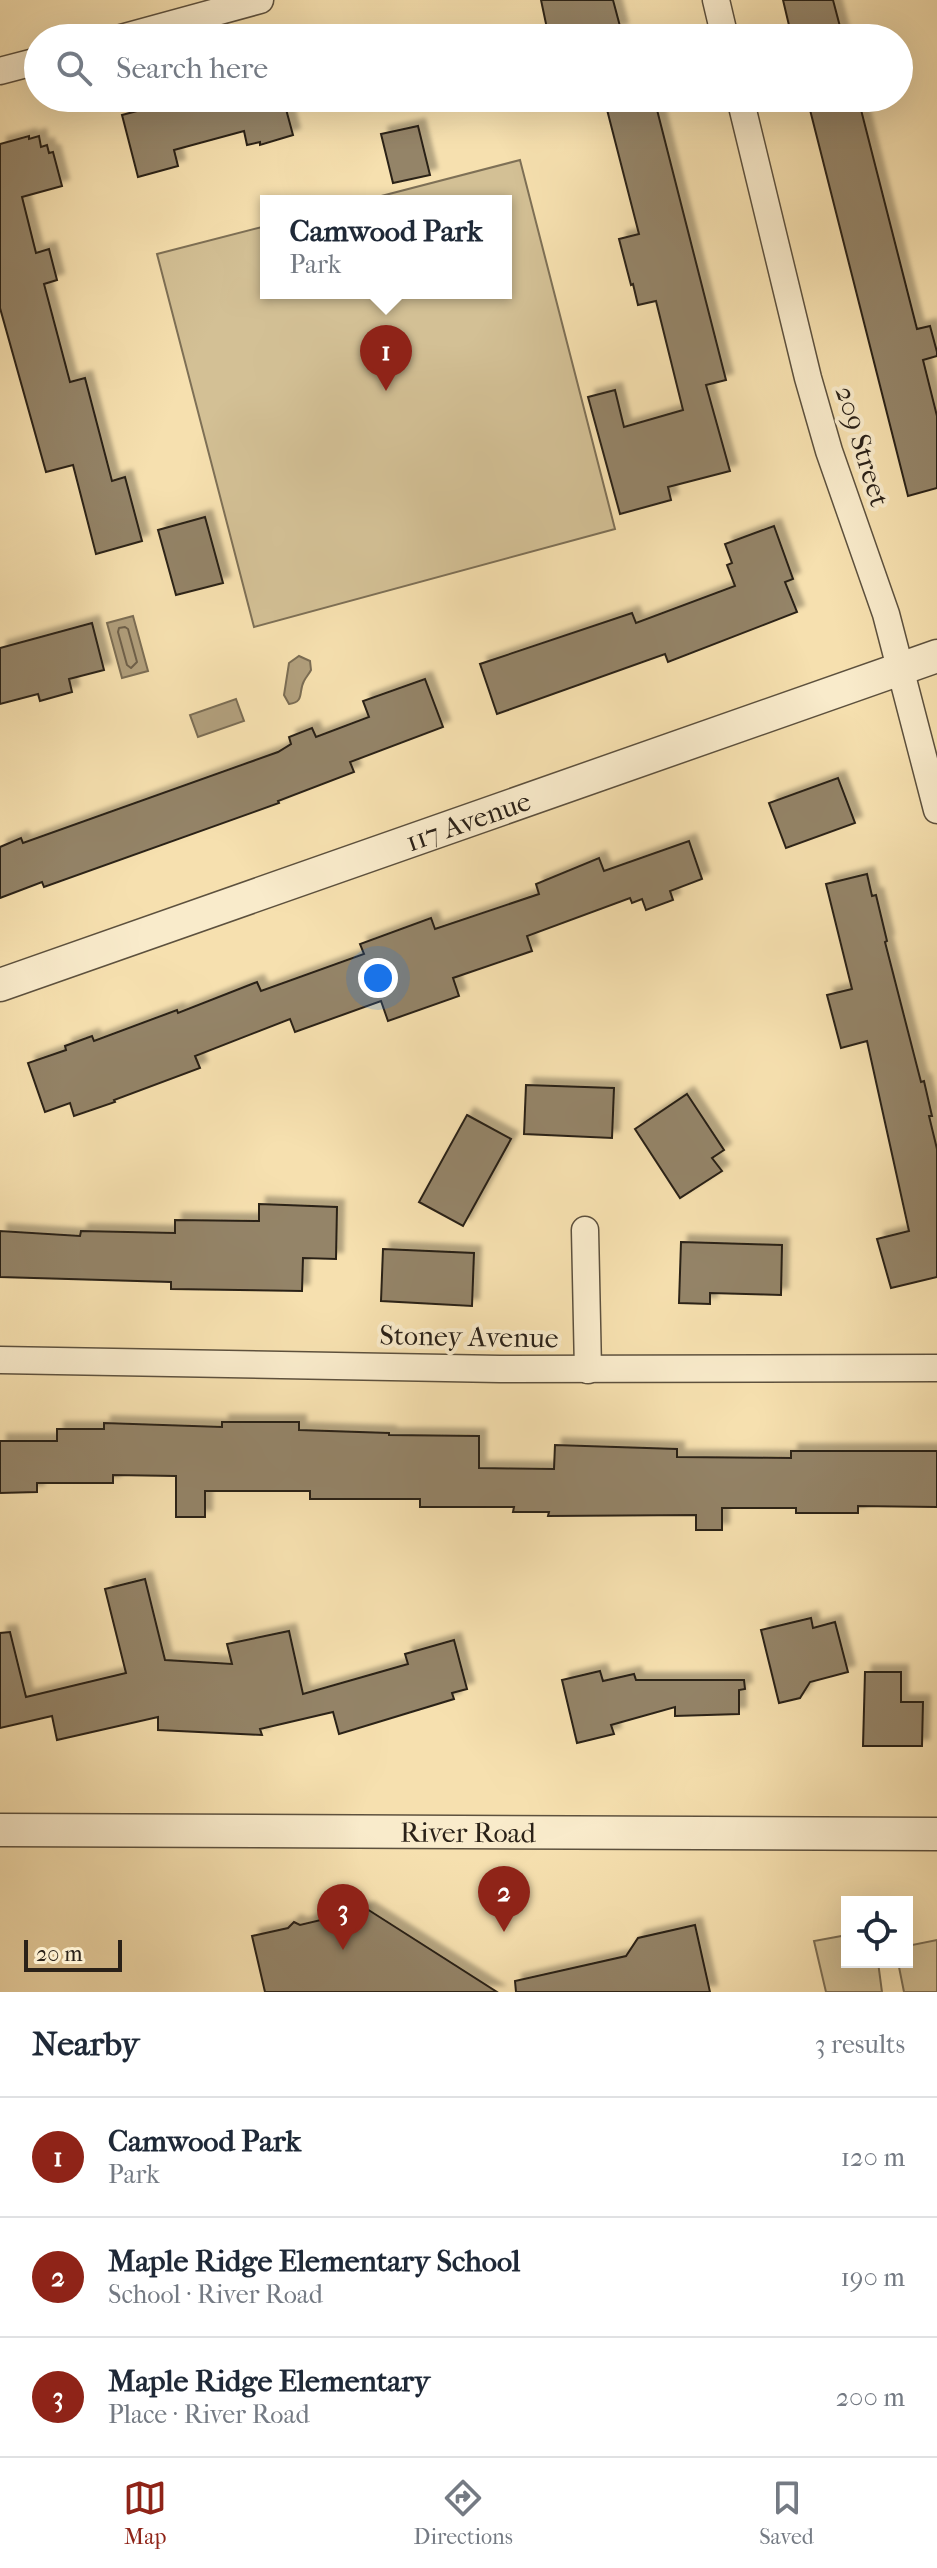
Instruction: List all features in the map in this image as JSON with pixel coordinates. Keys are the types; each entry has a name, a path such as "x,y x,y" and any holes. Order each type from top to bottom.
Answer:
{"street":[{"path":"172,24 260,0"},
{"path":"716,0 722,24"},
{"path":"0,71 24,65"},
{"name":"209 Street","path":"743,112 817,407 845,500 886,614 937,810"},
{"name":"117 Avenue","path":"0,985 937,656"},
{"path":"585,1230 588,1370"},
{"name":"Stoney Avenue","path":"0,1360 588,1370 937,1368"},
{"name":"River Road","path":"0,1830 937,1834"}],"shaded area":[{"path":"520,160 615,529 254,627 157,254 260,228 260,299 512,299 512,195 385,195"},
{"path":"841,1936 841,1968 879,1968 882,1992 826,1992 814,1941"},
{"path":"937,1940 937,1992 904,1992 899,1968 913,1968 913,1945"}],"water":[{"path":"133,616 148,671 122,678 107,623"},
{"path":"299,656 310,661 311,670 302,685 299,699 289,704 284,695 289,663"},
{"path":"236,699 244,721 198,737 190,715"}],"building":[{"path":"541,0 613,0 619,24 546,24"},
{"path":"783,0 833,0 839,24 789,24"},
{"path":"133,112 287,112 293,135 260,145 260,142 247,145 244,131 174,150 178,166 138,177 122,115"},
{"path":"608,112 658,112 726,380 706,385 730,471 668,487 671,500 620,514 588,397 615,390 624,427 683,410 656,301 638,305 619,239 639,234"},
{"path":"811,112 862,112 917,329 930,326 937,352 937,356 923,360 937,416 937,488 908,496"},
{"path":"418,126 430,175 393,183 381,134"},
{"path":"29,136 29,139 39,136 41,147 47,145 49,153 53,152 62,186 22,197 36,253 49,249 57,280 44,284 70,382 85,378 112,481 125,477 142,541 96,554 73,465 46,472 0,308 0,144"},
{"path":"205,517 223,583 176,595 158,530"},
{"path":"774,526 793,579 785,582 797,612 668,662 665,654 497,714 480,664 632,613 636,623 735,586 727,565 732,563 725,544"},
{"path":"92,623 104,670 69,679 72,692 40,701 38,694 0,704 0,648"},
{"path":"425,679 443,727 350,762 354,772 279,803 44,887 42,882 0,898 0,847 21,838 23,843 278,752 291,744 289,737 312,728 316,737 369,717 363,701"},
{"path":"838,778 855,823 786,848 769,803"},
{"path":"689,841 702,879 670,891 673,900 646,910 642,899 632,903 630,898 527,936 532,951 453,978 459,996 388,1021 381,1001 295,1032 290,1019 195,1056 200,1068 115,1102 74,1116 70,1103 45,1112 28,1063 66,1050 65,1046 92,1036 94,1041 177,1010 178,1013 257,982 261,991 364,954 360,944 431,918 435,929 539,894 536,884 599,858 604,871"},
{"path":"867,874 872,896 876,895 921,1082 924,1081 937,1149 937,1277 891,1288 877,1239 909,1231 867,1041 841,1048 827,995 852,989 826,884"},
{"path":"526,1085 614,1088 612,1138 524,1134"},
{"path":"687,1094 724,1150 712,1158 722,1171 680,1198 635,1129"},
{"path":"467,1115 511,1139 463,1226 419,1202"},
{"path":"259,1204 337,1207 336,1259 303,1258 302,1291 171,1289 171,1282 0,1277 0,1231 80,1236 81,1231 175,1233 175,1220 259,1221"},
{"path":"681,1242 782,1245 781,1295 710,1293 710,1304 679,1303"},
{"path":"383,1249 474,1253 472,1306 381,1301"},
{"path":"222,1422 299,1422 299,1430 479,1436 479,1468 554,1469 555,1445 677,1449 677,1457 791,1458 791,1451 937,1451 937,1507 858,1506 858,1513 796,1513 796,1508 722,1508 722,1530 696,1530 696,1515 548,1516 549,1512 513,1512 514,1507 420,1507 420,1499 310,1499 310,1491 205,1491 205,1517 176,1517 176,1476 113,1475 113,1483 37,1483 37,1492 0,1493 0,1441 57,1441 57,1429 104,1429 104,1423 222,1427"},
{"path":"145,1579 165,1660 232,1664 227,1644 289,1631 303,1694 408,1664 405,1654 454,1640 467,1689 452,1693 454,1699 339,1734 333,1712 260,1729 262,1735 158,1730 158,1717 57,1740 52,1716 0,1728 0,1633 10,1632 26,1697 126,1673 105,1589"},
{"path":"811,1618 813,1628 835,1622 848,1672 810,1682 800,1698 779,1703 761,1630"},
{"path":"600,1671 603,1681 634,1674 636,1680 744,1680 745,1689 739,1690 739,1714 675,1716 675,1707 611,1725 614,1734 577,1743 562,1680"},
{"path":"865,1672 901,1672 901,1702 923,1702 922,1746 863,1746"},
{"path":"367,1909 497,1992 265,1992 252,1936 288,1928 294,1922 300,1925"},
{"path":"695,1925 710,1992 516,1992 515,1981 626,1956 638,1938"}],"place":[{"name":"Camwood Park","path":"386,391"},
{"name":"Maple Ridge Elementary School","path":"504,1932"},
{"name":"Maple Ridge Elementary","path":"343,1950"}]}
